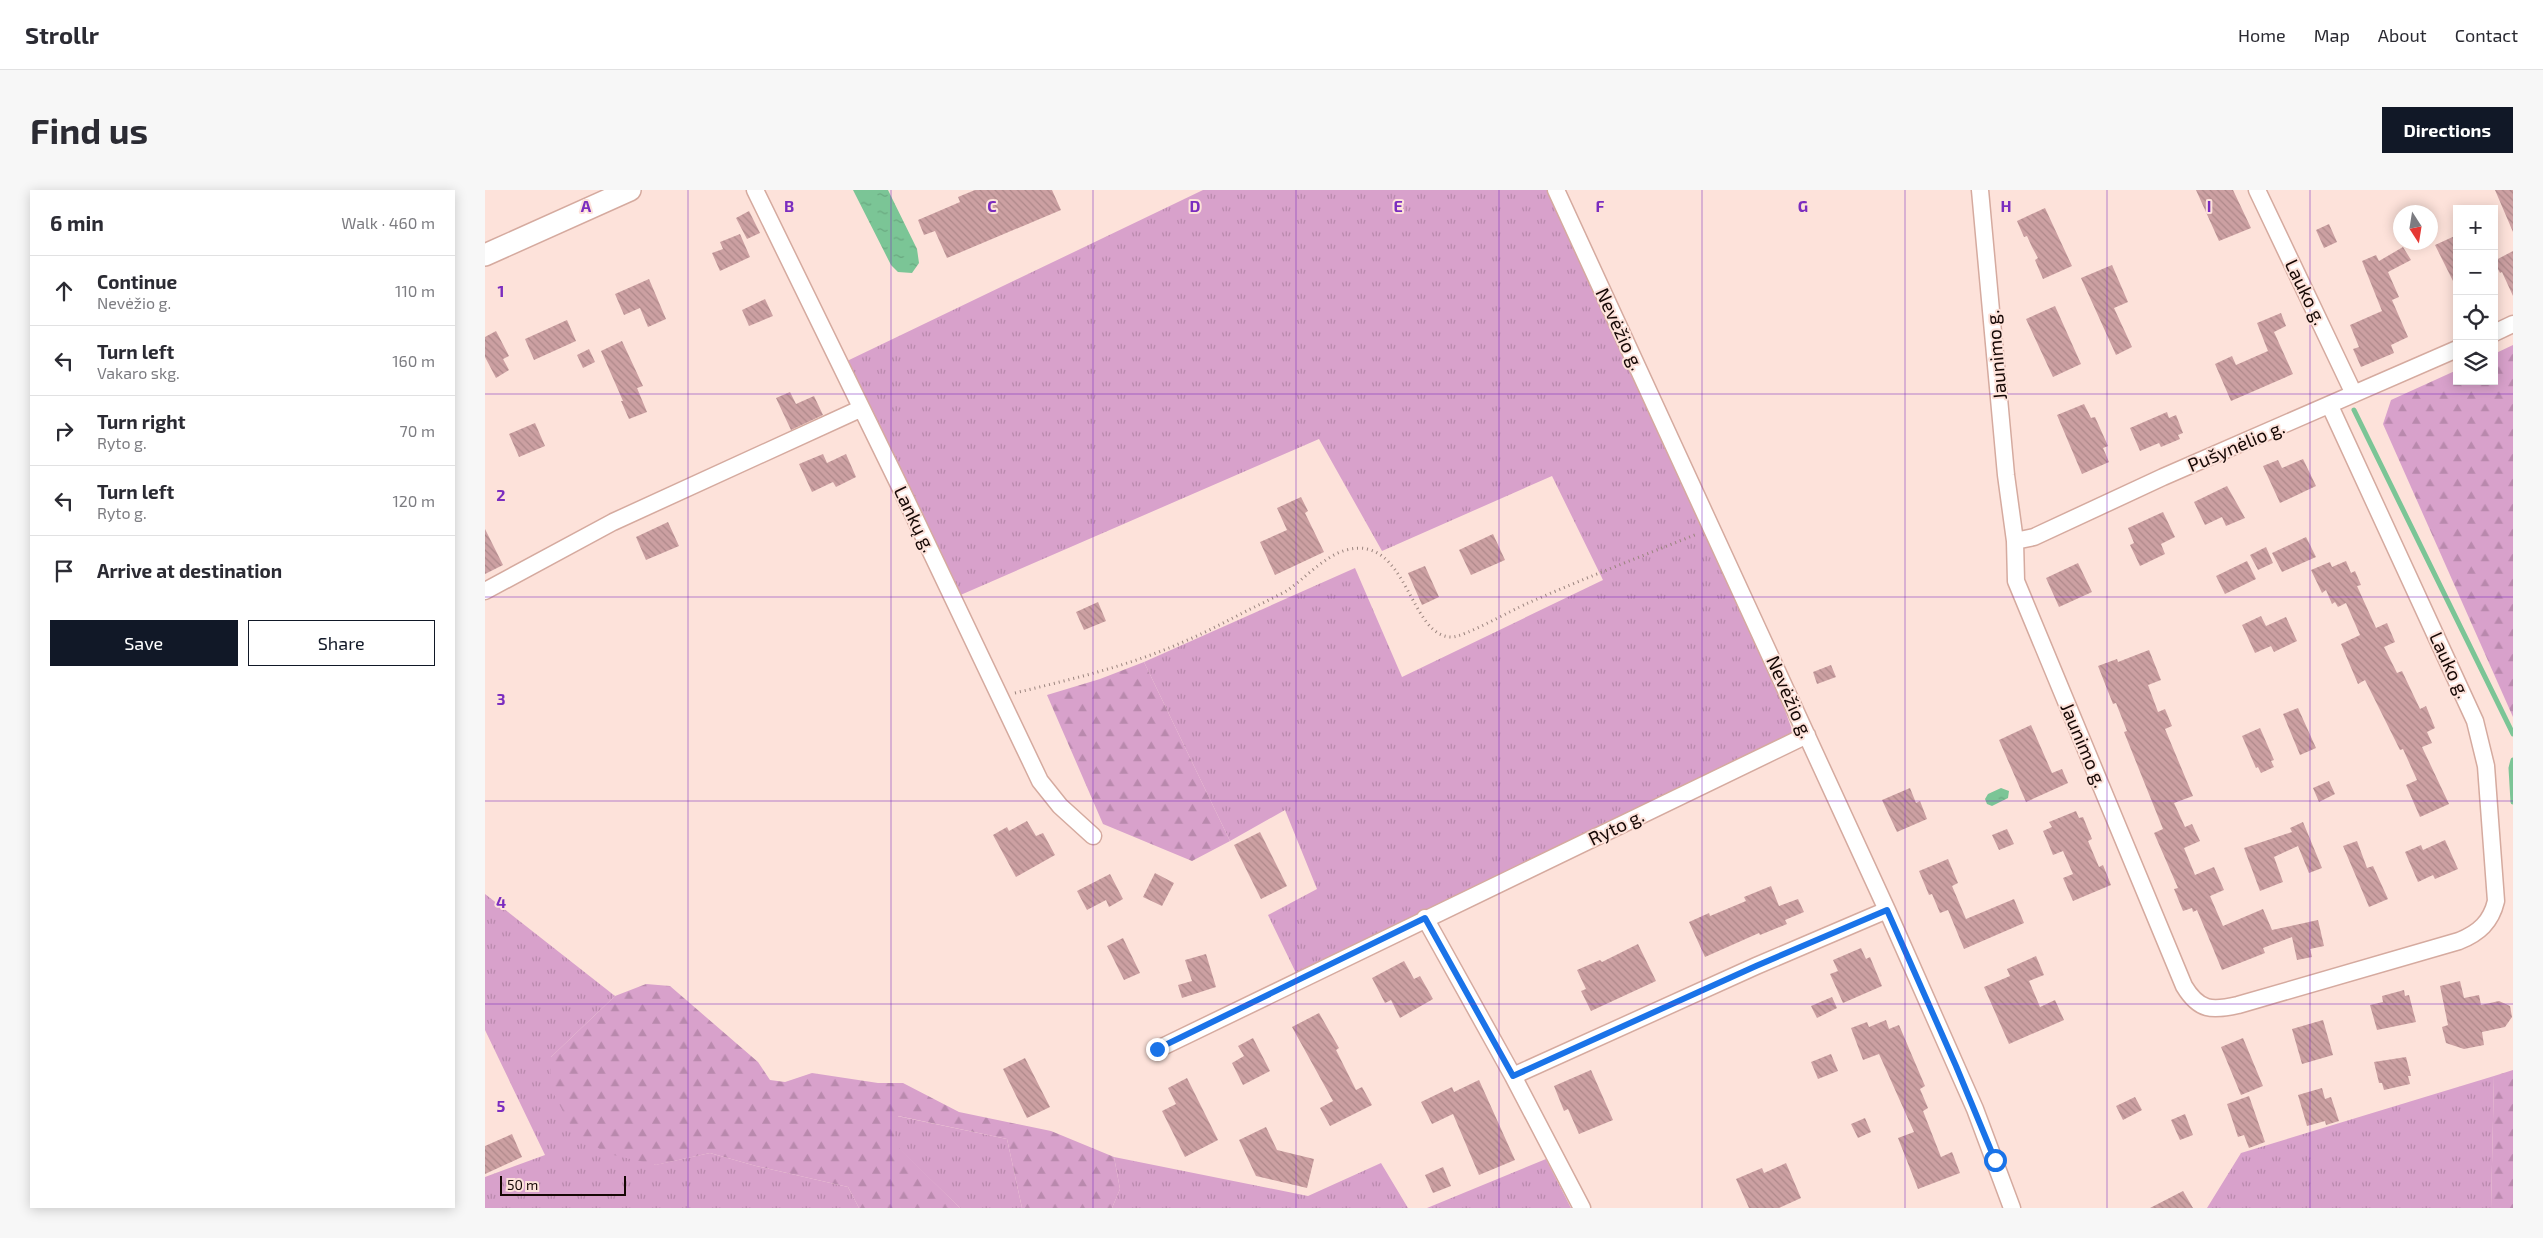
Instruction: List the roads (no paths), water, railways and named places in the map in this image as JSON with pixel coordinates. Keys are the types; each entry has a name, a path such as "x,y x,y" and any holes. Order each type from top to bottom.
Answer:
{"main road":[{"path":"485,255 630,190"}],"street":[{"name":"Lankų g.","path":"755,190 1040,781 1060,806 1093,836"},
{"name":"Nevėžio g.","path":"1556,190 1713,527 1887,910 1975,1109 2012,1208"},
{"name":"Jaunimo g.","path":"1980,190 2015,541 2014,570 2020,593 2185,986 2197,1003 2209,1009 2230,1007 2473,936"},
{"name":"Lauko g.","path":"2257,190 2355,394"},
{"path":"2498,330 2513,324"},
{"name":"Pušynėlio g.","path":"2015,541 2034,537 2163,477 2330,406 2453,351"},
{"name":"Lauko g.","path":"2330,406 2467,701 2482,745 2490,801 2496,901 2493,914 2485,926 2473,936"},
{"path":"485,591 613,522 860,408"},
{"name":"Ryto g.","path":"1157,1049 1807,735"},
{"path":"1513,1076 1756,966 1887,910"},
{"path":"1425,918 1513,1076 1582,1208"}],"water":[{"path":"853,190 888,190 917,249 919,263 912,273 898,272 891,265"},
{"path":"2001,788 2009,791 2008,798 1992,806 1987,804 1985,799 1988,794"}],"waterway":[{"path":"2354,410 2513,734"},
{"path":"2513,760 2511,768 2513,802"}]}
